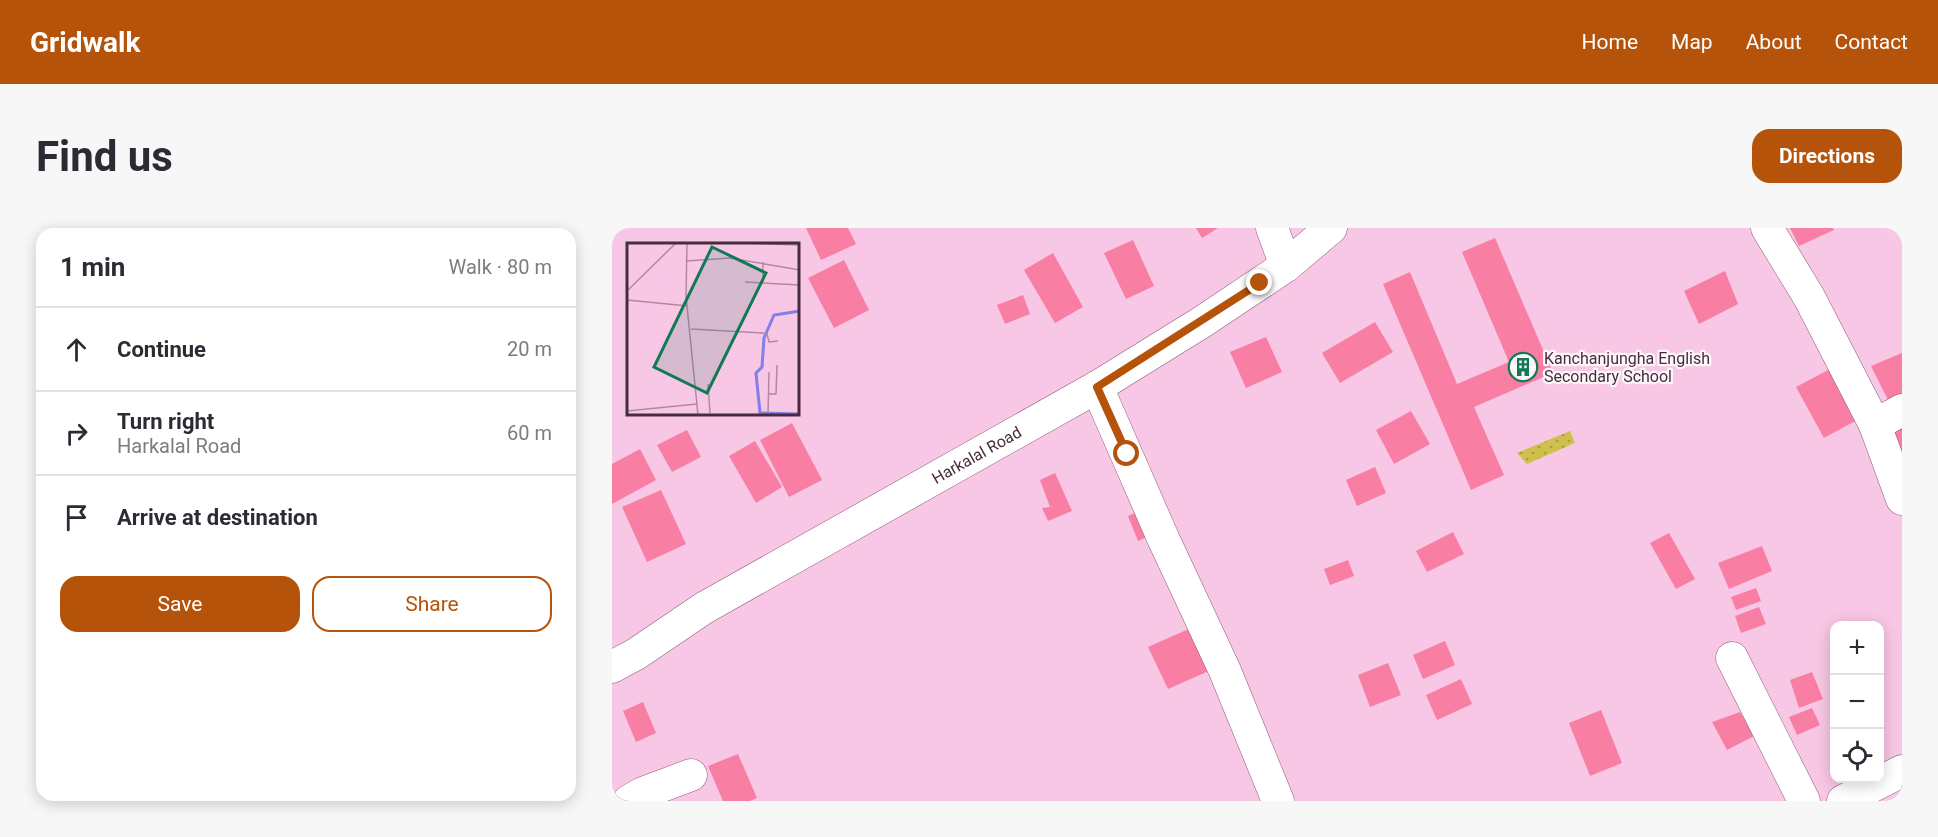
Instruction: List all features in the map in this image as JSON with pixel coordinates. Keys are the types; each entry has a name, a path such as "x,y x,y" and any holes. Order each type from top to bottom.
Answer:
{"street":[{"path":"1272,228 1286,266"},
{"name":"Harkalal Road","path":"612,667 636,654 704,608 1097,387 1202,322 1286,266 1331,228"},
{"path":"1767,228 1809,297 1875,425 1902,499"},
{"path":"1097,387 1163,538 1225,671 1278,801"},
{"path":"1875,425 1902,410"},
{"path":"1732,658 1804,801"},
{"path":"1843,801 1902,771"},
{"path":"629,801 643,793 691,775"}],"shaded area":[{"path":"1570,431 1575,443 1527,464 1517,453"}],"building":[{"path":"806,228 848,228 856,244 821,260"},
{"path":"1196,228 1218,228 1202,238"},
{"path":"1790,228 1833,228 1834,230 1799,246"},
{"name":"Kanchanjungha English Secondary School","path":"1495,238 1553,373 1474,407 1504,475 1471,490 1383,284 1410,272 1457,384 1509,362 1462,252"},
{"path":"1133,240 1154,286 1126,299 1104,253"},
{"path":"1053,253 1083,307 1055,323 1024,270"},
{"path":"844,260 869,310 834,328 808,278"},
{"path":"1725,271 1738,304 1699,324 1684,291"},
{"path":"1023,295 1030,314 1005,324 997,305"},
{"path":"1375,322 1393,352 1340,383 1322,353"},
{"path":"1266,337 1282,372 1246,388 1230,352"},
{"path":"1902,353 1902,393 1888,400 1871,366"},
{"path":"1830,369 1857,420 1824,438 1796,387"},
{"path":"1411,411 1430,444 1394,464 1376,430"},
{"path":"1902,420 1902,451 1889,427"},
{"path":"792,423 822,480 789,497 760,440"},
{"path":"687,430 701,457 672,472 657,445"},
{"path":"755,441 782,487 756,503 729,456"},
{"path":"640,449 656,480 612,504 612,464"},
{"path":"1375,467 1386,493 1357,506 1346,480"},
{"path":"1055,473 1072,511 1048,521 1042,508 1050,507 1040,480"},
{"path":"661,490 686,544 647,562 622,507"},
{"path":"1137,512 1147,537 1138,541 1128,516"},
{"path":"1453,532 1464,554 1427,572 1416,551"},
{"path":"1669,533 1695,579 1676,589 1650,543"},
{"path":"1762,546 1772,571 1729,589 1718,563"},
{"path":"1348,560 1354,576 1330,585 1324,569"},
{"path":"1756,588 1761,601 1736,610 1731,597"},
{"path":"1759,607 1766,624 1741,633 1735,616"},
{"path":"1191,628 1211,670 1168,689 1148,647"},
{"path":"1445,641 1455,665 1423,679 1413,655"},
{"path":"1388,663 1401,695 1370,707 1358,675"},
{"path":"1812,672 1823,699 1799,708 1790,680"},
{"path":"1461,679 1472,704 1437,720 1426,695"},
{"path":"643,702 656,733 636,742 623,711"},
{"path":"1812,708 1820,725 1797,735 1789,717"},
{"path":"1601,710 1622,763 1590,776 1569,723"},
{"path":"1740,712 1754,736 1727,750 1712,722"},
{"path":"738,754 757,798 750,801 723,801 708,766"}],"place":[{"name":"Kanchanjungha English Secondary School","path":"1523,367"}],"route":[{"path":"1127,454 1097,387 1260,283"}]}
